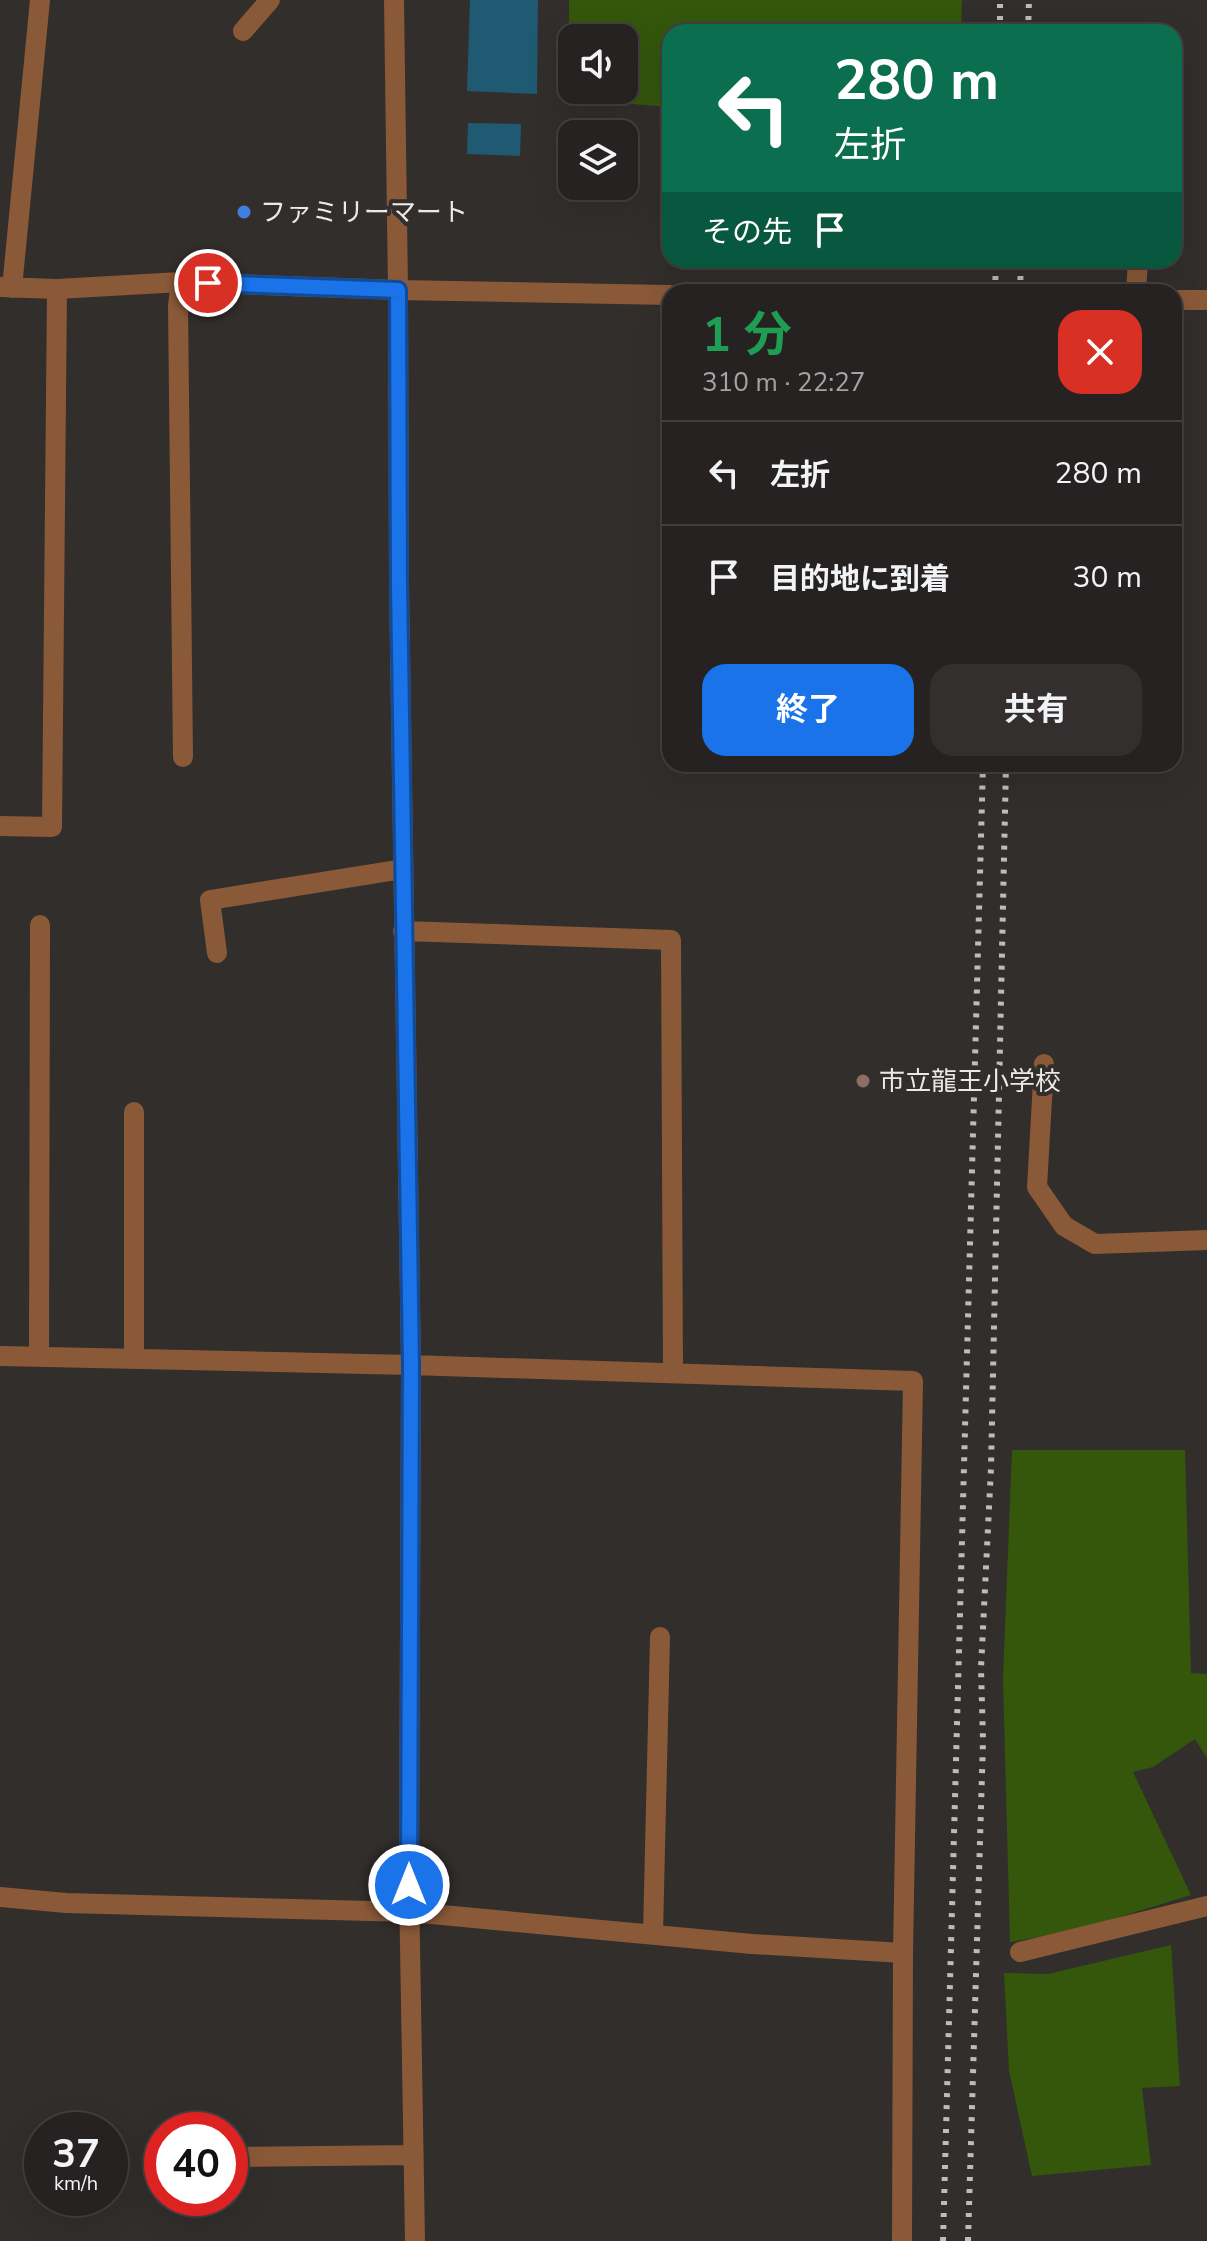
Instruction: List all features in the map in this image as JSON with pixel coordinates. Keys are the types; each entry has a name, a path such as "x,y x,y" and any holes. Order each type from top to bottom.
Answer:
{"street":[{"path":"40,0 6,287 57,289 181,282 662,295"},
{"path":"243,31 270,0"},
{"path":"394,0 403,931 411,1365 410,1912 415,2241"},
{"path":"181,282 178,321 183,757"},
{"path":"0,826 52,827 57,289"},
{"path":"1182,300 1207,300"},
{"path":"217,953 210,900 403,869"},
{"path":"39,1357 40,925"},
{"path":"403,931 671,940 673,1373"},
{"path":"1044,1064 1037,1187 1064,1226 1095,1244 1207,1240"},
{"path":"134,1112 134,1359"},
{"path":"0,1356 913,1381 903,1953 902,2241"},
{"path":"653,1934 660,1637"},
{"path":"0,1897 66,1903 410,1912 903,1953"},
{"path":"1020,1952 1207,1906"},
{"path":"248,2157 413,2155"}],"green space":[{"path":"569,0 962,0 961,24 662,24 662,106 632,104 638,104 638,24 569,24"},
{"path":"1012,1450 1185,1450 1191,1673 1207,1674 1207,1758 1195,1739 1153,1767 1133,1772 1191,1895 1074,1931 1010,1942 1003,1679"},
{"path":"1171,1945 1180,2086 1142,2088 1151,2165 1032,2176 1009,2071 1004,1973 1048,1974"}],"water":[{"path":"470,0 538,0 537,94 467,91"},
{"path":"468,123 521,124 520,156 467,154"}],"railway":[{"path":"1000,0 1000,24"},
{"path":"1028,24 1029,0"},
{"path":"995,284 996,268"},
{"path":"1020,284 1021,268"},
{"path":"943,2241 983,772"},
{"path":"968,2241 983,1741 981,1668 991,1468 1006,772"}],"place":[{"name":"ファミリーマート","path":"244,212"},
{"name":"市立龍王小学校","path":"863,1081"}],"route":[{"path":"208,283 398,290 403,931 411,1365 409,1885"}]}
